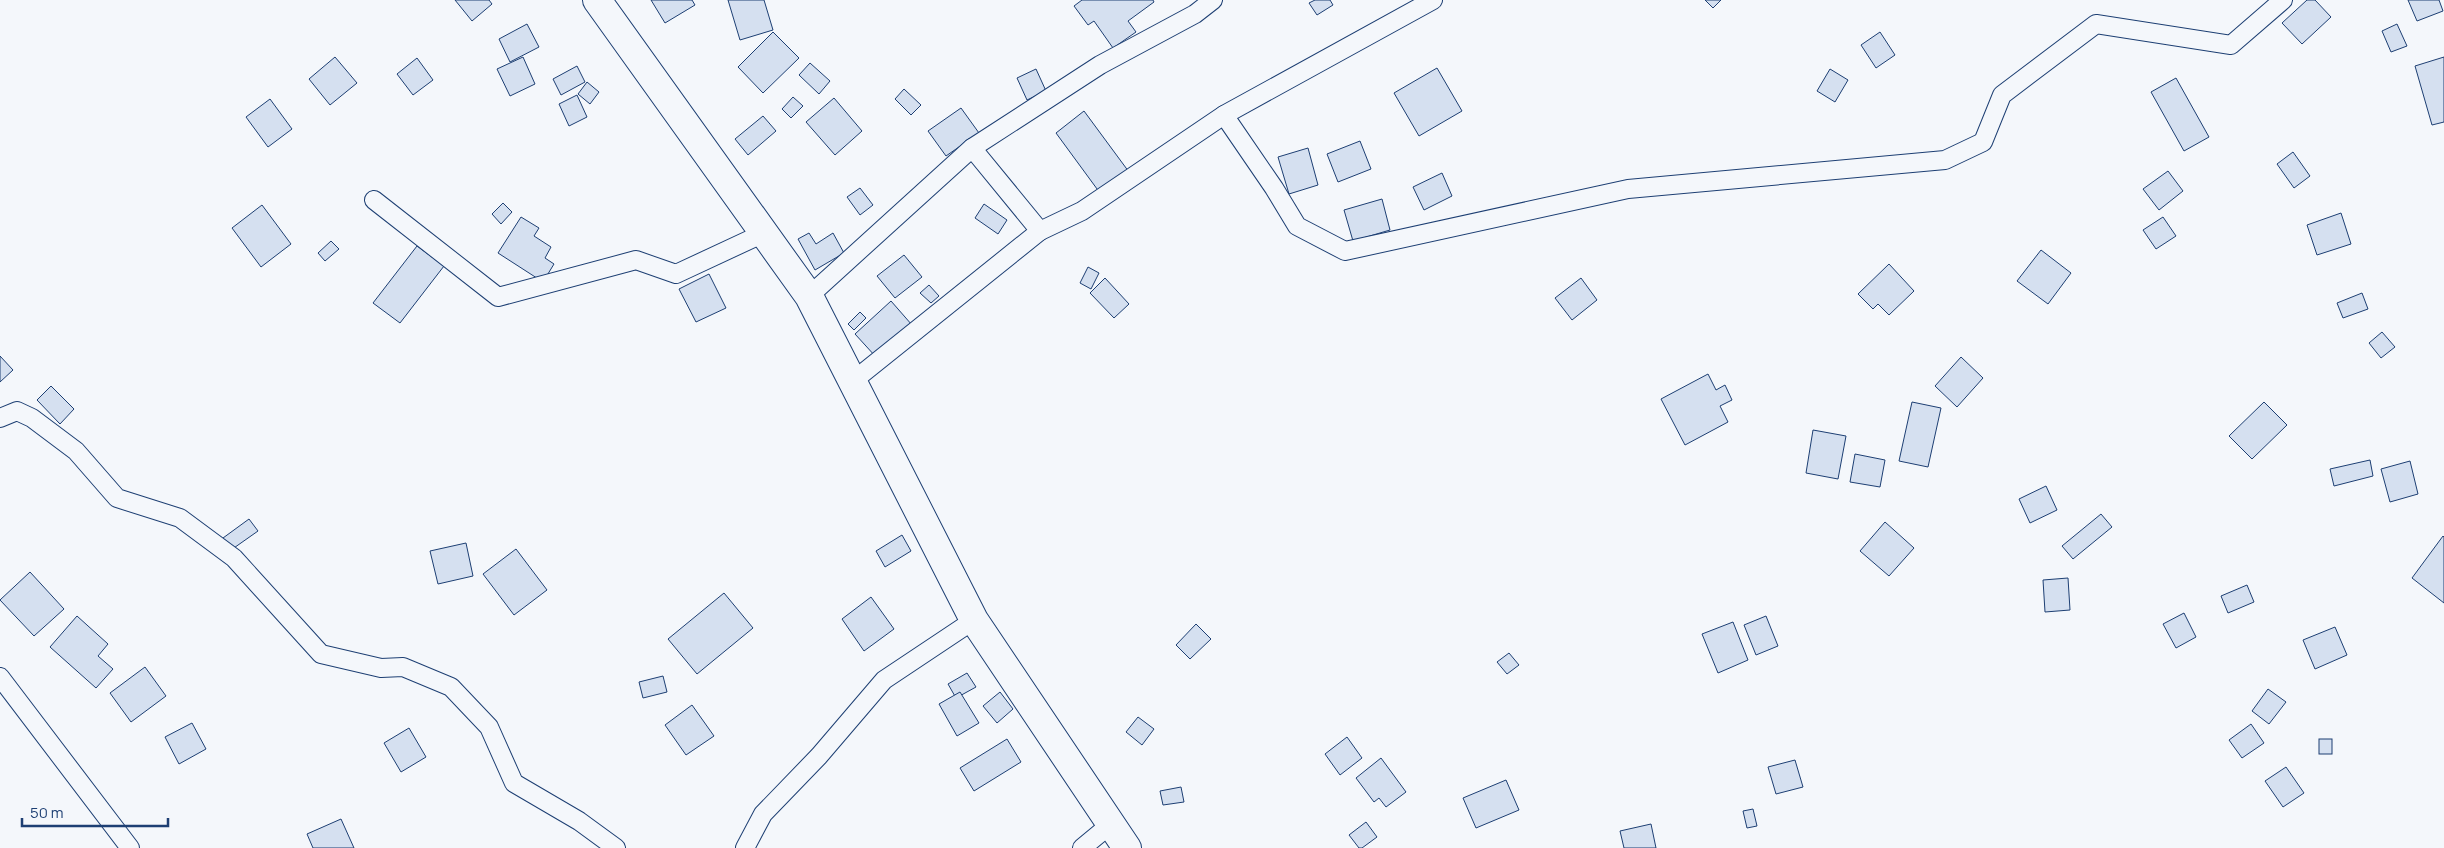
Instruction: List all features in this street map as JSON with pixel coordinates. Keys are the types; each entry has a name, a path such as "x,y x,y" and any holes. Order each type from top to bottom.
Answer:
{"main road":[{"path":"597,0 809,296 974,620 1128,848"}],"street":[{"path":"809,296 972,148 1100,65 1195,14 1213,0"},
{"path":"852,381 1040,231 1082,211 1224,115 1433,0"},
{"path":"1224,115 1274,188 1297,226 1345,251 1628,189 1945,160 1983,142 2002,95 2096,24 2231,45 2283,0"},
{"path":"972,148 1040,231"},
{"path":"374,200 498,297 636,260 676,274 764,233"},
{"path":"0,418 17,411 32,418 76,451 98,479 117,498 180,518 227,552 321,654 381,668 403,667 451,687 489,727 514,783 579,820 616,848"},
{"path":"745,848 763,814 819,756 884,680 974,620"},
{"path":"0,677 130,848"},
{"path":"1082,848 1111,824"}],"building":[{"path":"455,0 489,0 492,4 472,21"},
{"path":"651,0 692,0 695,5 665,23"},
{"path":"728,0 764,0 773,30 740,40"},
{"path":"1082,0 1153,0 1154,2 1128,21 1136,32 1113,48 1094,21 1088,25 1074,6"},
{"path":"1315,0 1330,0 1333,5 1317,15 1309,3"},
{"path":"1705,0 1721,0 1713,8"},
{"path":"2307,0 2315,0 2331,17 2302,44 2282,23"},
{"path":"2408,0 2439,0 2443,11 2417,21"},
{"path":"527,24 539,47 510,62 499,39"},
{"path":"2397,24 2407,46 2391,52 2382,31"},
{"path":"773,32 799,58 763,93 738,67"},
{"path":"1880,32 1895,55 1876,68 1861,45"},
{"path":"335,57 357,83 330,105 309,79"},
{"path":"523,57 535,84 510,96 497,69"},
{"path":"2444,57 2444,122 2432,125 2415,66"},
{"path":"417,58 433,80 413,95 397,74"},
{"path":"810,63 830,81 819,94 799,75"},
{"path":"577,66 585,82 561,95 553,79"},
{"path":"1437,68 1462,111 1419,136 1394,93"},
{"path":"1036,69 1046,91 1027,100 1017,78"},
{"path":"1830,69 1848,80 1835,102 1817,91"},
{"path":"2176,78 2209,137 2184,151 2151,92"},
{"path":"587,82 599,92 590,104 578,94"},
{"path":"904,89 921,105 911,115 895,99"},
{"path":"577,95 587,117 569,126 559,104"},
{"path":"793,97 803,106 791,118 782,109"},
{"path":"834,98 862,131 835,155 806,122"},
{"path":"270,99 292,129 268,147 246,117"},
{"path":"961,108 979,133 946,156 928,131"},
{"path":"1084,111 1129,172 1100,193 1056,133"},
{"path":"763,116 776,131 748,155 735,139"},
{"path":"1360,141 1371,169 1338,182 1327,154"},
{"path":"1308,148 1318,185 1289,194 1278,157"},
{"path":"2293,152 2310,176 2294,188 2277,164"},
{"path":"2168,171 2183,191 2159,210 2143,189"},
{"path":"1442,173 1452,196 1424,210 1413,187"},
{"path":"860,188 873,205 860,215 847,197"},
{"path":"1382,199 1390,230 1353,241 1344,210"},
{"path":"503,203 512,212 501,224 492,214"},
{"path":"984,204 1007,220 998,234 975,218"},
{"path":"262,205 291,244 261,267 232,228"},
{"path":"2341,213 2351,244 2317,255 2307,225"},
{"path":"521,217 539,228 534,236 551,247 545,258 554,264 543,282 498,253"},
{"path":"2163,217 2176,236 2156,249 2143,230"},
{"path":"809,233 816,244 833,233 844,253 815,270 798,239"},
{"path":"331,241 339,249 325,261 318,253"},
{"path":"417,246 444,266 400,323 373,303"},
{"path":"2041,250 2071,273 2048,304 2017,281"},
{"path":"904,255 922,277 895,298 877,276"},
{"path":"1889,264 1914,291 1889,315 1878,304 1873,309 1858,294"},
{"path":"1088,267 1099,273 1091,289 1080,283"},
{"path":"709,274 726,308 696,322 679,289"},
{"path":"1105,278 1129,304 1114,318 1090,293"},
{"path":"1581,278 1597,300 1572,320 1555,298"},
{"path":"929,285 939,296 931,303 920,293"},
{"path":"2362,293 2368,309 2343,318 2337,303"},
{"path":"891,301 912,325 876,357 855,334"},
{"path":"860,312 866,318 854,330 848,324"},
{"path":"2382,332 2395,347 2381,358 2369,343"},
{"path":"0,356 13,370 0,382"},
{"path":"1961,357 1983,378 1957,407 1935,386"},
{"path":"1708,374 1716,390 1725,385 1732,400 1720,406 1728,422 1685,445 1661,399"},
{"path":"51,386 74,409 60,424 37,400"},
{"path":"1912,402 1941,408 1928,467 1899,461"},
{"path":"2264,402 2287,425 2252,459 2229,436"},
{"path":"1813,430 1846,436 1838,479 1806,473"},
{"path":"1855,454 1885,460 1880,487 1850,482"},
{"path":"2370,460 2373,476 2334,486 2330,469"},
{"path":"2410,461 2418,494 2390,502 2381,469"},
{"path":"2046,486 2057,510 2030,523 2019,499"},
{"path":"2101,514 2112,527 2073,559 2062,546"},
{"path":"249,519 258,531 231,550 223,538"},
{"path":"1885,522 1914,548 1889,576 1860,551"},
{"path":"902,535 911,551 885,567 876,551"},
{"path":"2444,537 2444,603 2412,578"},
{"path":"466,543 473,576 438,584 430,551"},
{"path":"516,549 547,590 514,615 483,574"},
{"path":"30,572 64,609 34,636 0,600"},
{"path":"2068,578 2070,610 2045,612 2043,580"},
{"path":"2247,585 2254,602 2228,613 2221,596"},
{"path":"724,593 753,628 697,674 668,639"},
{"path":"871,597 894,629 864,651 842,619"},
{"path":"2184,613 2196,637 2176,648 2163,624"},
{"path":"77,616 108,644 98,656 113,669 96,688 50,647"},
{"path":"1766,616 1778,646 1756,655 1744,625"},
{"path":"1733,622 1748,660 1718,673 1702,634"},
{"path":"1196,624 1211,639 1190,659 1176,645"},
{"path":"2335,627 2347,655 2315,669 2303,640"},
{"path":"1509,653 1519,665 1507,674 1497,662"},
{"path":"145,667 166,696 131,722 110,693"},
{"path":"967,673 976,687 956,698 948,684"},
{"path":"663,676 667,692 643,698 639,682"},
{"path":"2268,689 2286,702 2269,724 2252,711"},
{"path":"960,692 979,723 957,736 939,704"},
{"path":"1000,692 1013,709 997,723 983,706"},
{"path":"692,705 714,736 686,755 665,725"},
{"path":"1138,717 1154,729 1142,745 1126,732"},
{"path":"192,723 206,749 179,764 165,737"},
{"path":"2251,724 2264,743 2242,758 2229,740"},
{"path":"409,728 426,757 401,772 384,743"},
{"path":"1347,737 1362,758 1340,775 1325,754"},
{"path":"1007,739 1021,762 974,791 960,768"},
{"path":"2319,739 2332,739 2332,754 2319,754"},
{"path":"1381,758 1406,792 1386,807 1379,798 1374,802 1356,778"},
{"path":"1795,760 1803,787 1776,794 1768,767"},
{"path":"2286,767 2304,793 2283,807 2265,781"},
{"path":"1506,780 1519,810 1476,828 1463,798"},
{"path":"1181,787 1184,802 1163,805 1160,791"},
{"path":"1753,809 1757,826 1747,828 1743,811"},
{"path":"341,819 354,848 313,848 307,834"},
{"path":"1366,822 1377,837 1362,848 1359,848 1349,835"},
{"path":"1651,824 1656,848 1624,848 1620,831"}]}
